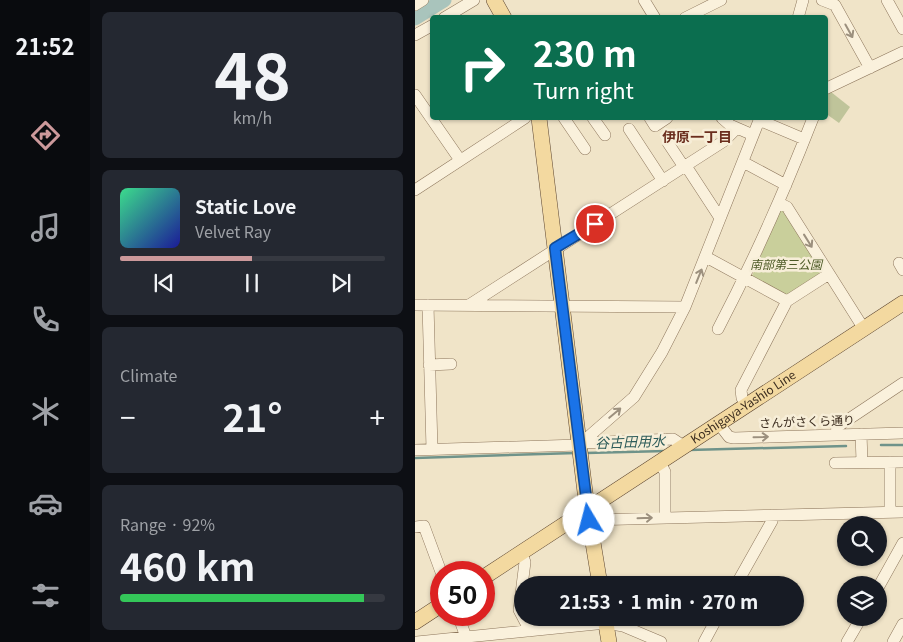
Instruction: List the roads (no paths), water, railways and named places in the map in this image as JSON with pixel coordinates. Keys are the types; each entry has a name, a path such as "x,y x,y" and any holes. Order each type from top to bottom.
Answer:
{"main road":[{"path":"494,0 502,15"},
{"path":"539,120 589,515 599,576"},
{"name":"Koshigaya-Yashio Line","path":"495,570 521,552 589,515 660,463 903,303"},
{"path":"415,622 430,612"},
{"path":"606,626 609,642"}],"street":[{"path":"415,5 423,0"},
{"path":"450,15 474,0"},
{"path":"644,0 653,15"},
{"path":"691,15 721,0"},
{"path":"799,15 803,0"},
{"path":"822,0 835,6 870,68"},
{"path":"887,0 903,29"},
{"path":"415,35 430,27"},
{"path":"828,88 903,52"},
{"path":"415,95 430,117"},
{"path":"432,120 460,160"},
{"path":"415,190 522,120"},
{"path":"565,120 585,149"},
{"path":"594,120 605,135"},
{"path":"650,120 655,126 664,120"},
{"path":"725,120 753,135"},
{"path":"581,444 591,433 634,397 663,352 685,308 760,120"},
{"path":"762,120 805,139"},
{"path":"719,329 745,278 779,203 812,120"},
{"path":"469,305 555,248 685,167 724,141 737,128"},
{"path":"629,129 663,181"},
{"path":"668,143 720,218"},
{"path":"743,162 786,185"},
{"path":"779,203 787,207 864,329"},
{"path":"706,257 787,301"},
{"path":"747,405 742,398 741,390 787,301 829,274"},
{"path":"415,305 685,308"},
{"path":"428,305 432,449"},
{"path":"429,365 451,364"},
{"path":"836,435 837,427 903,383"},
{"name":"さんがさくら通り","path":"719,424 729,436 734,438 903,433"},
{"path":"861,434 862,461"},
{"path":"415,450 673,439 685,447"},
{"path":"835,463 862,461 903,462"},
{"path":"890,462 890,512"},
{"path":"660,463 665,472 665,518"},
{"path":"589,515 665,518 903,512"},
{"path":"741,576 772,521 772,515"},
{"path":"415,527 424,526 437,561"},
{"path":"885,576 903,543"},
{"path":"521,552 525,562 519,610 530,631"},
{"path":"893,642 903,624"},
{"path":"463,626 469,638"},
{"path":"417,642 469,638 564,626"},
{"path":"623,626 661,642"},
{"path":"704,642 713,626"},
{"path":"847,642 856,626"}],"waterway":[{"path":"415,18 444,0"},
{"name":"谷古田用水","path":"881,445 903,445"},
{"name":"谷古田用水","path":"689,450 846,446"},
{"name":"谷古田用水","path":"586,453 666,451"},
{"name":"谷古田用水","path":"415,458 576,453"}],"district":[{"name":"伊原一丁目","path":"697,137"}],"park label":[{"name":"南部第三公園","path":"786,265"}]}
